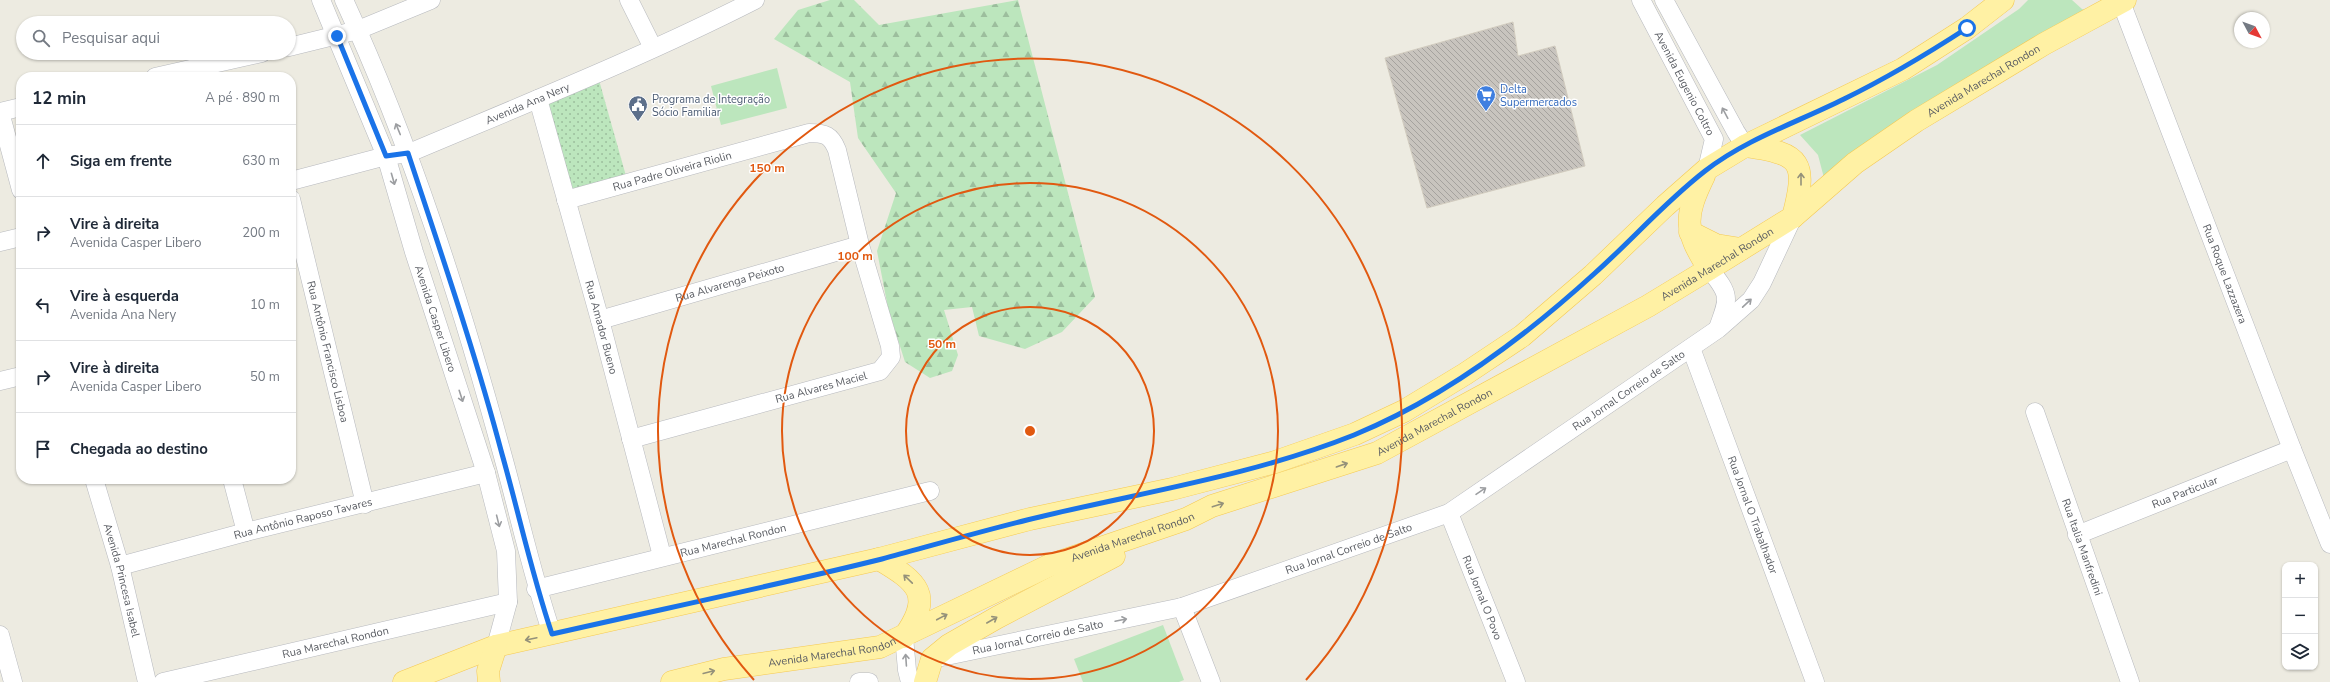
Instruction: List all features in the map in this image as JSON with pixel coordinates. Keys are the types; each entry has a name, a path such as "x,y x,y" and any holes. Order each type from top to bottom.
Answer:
{"main road":[{"name":"Avenida Marechal Rondon","path":"404,682 496,646 879,559 1030,520 1172,489 1276,462 1355,434 1404,411 1465,374 1522,336 1593,275 1665,206 1707,170 1745,146 1903,69 1967,28 2003,0"},
{"path":"2094,0 2123,1"},
{"name":"Avenida Marechal Rondon","path":"672,682 724,669 880,647 904,637 962,606 1048,566 1186,519 1212,506 1377,453 1648,306 1793,217 1855,164 1916,121 2044,44 2123,1"},
{"path":"1745,146 1772,149 1796,163 1801,173 1801,187 1793,217"},
{"path":"1707,170 1692,199 1688,215 1690,232 1697,250 1709,268"},
{"path":"1690,232 1716,245 1741,249"},
{"path":"925,682 932,659 949,645 998,617 1186,519"},
{"path":"879,559 902,573 914,585 921,598 919,614 904,637"},
{"path":"489,682 488,671 496,646"}],"street":[{"name":"Avenida Casper Libero","path":"321,0 386,156 414,252 486,473 506,551 508,602 496,646"},
{"path":"344,0 358,30 408,153 464,323 500,446 536,589 552,634"},
{"path":"296,45 358,30 431,0"},
{"path":"629,0 653,48"},
{"name":"Avenida Ana Nery","path":"296,180 386,156 408,153 538,99 653,48 755,0"},
{"name":"Avenida Eugenio Coltro","path":"1641,0 1714,139 1707,170"},
{"name":"Avenida Eugenio Coltro","path":"1664,0 1745,146"},
{"name":"Rua Roque Lazzazera","path":"2123,1 2292,449 2330,544"},
{"path":"177,72 231,60"},
{"name":"Rua Amador Bueno","path":"538,99 600,320 662,556"},
{"path":"16,108 0,112 16,171"},
{"name":"Rua Padre Oliveira Riolin","path":"566,200 809,133 823,133 832,139 837,150 860,245"},
{"name":"Rua Jornal Correio de Salto","path":"932,659 1182,607 1449,513 1718,329 1751,300 1762,282 1793,217"},
{"name":"Rua Antônio Francisco Lisboa","path":"296,220 365,504"},
{"path":"0,242 16,238"},
{"name":"Rua Alvarenga Peixoto","path":"600,320 860,245"},
{"name":"Rua Alvares Maciel","path":"631,439 880,372 891,357 890,346 860,245"},
{"path":"1709,268 1724,287 1728,300 1718,329"},
{"name":"Rua Jornal O Trabalhador","path":"1691,348 1815,682"},
{"path":"0,381 16,377"},
{"name":"Rua Italia Manfredini","path":"2035,412 2077,535 2130,682"},
{"name":"Rua Particular","path":"2077,535 2292,449"},
{"name":"Rua Antônio Raposo Tavares","path":"120,566 246,532 365,504 486,473"},
{"name":"Avenida Princesa Isabel","path":"95,484 120,566 147,682"},
{"path":"233,484 246,532"},
{"name":"Rua Marechal Rondon","path":"536,589 662,556 930,491"},
{"name":"Rua Jornal O Povo","path":"1449,513 1516,682"},
{"name":"Rua Marechal Rondon","path":"163,682 508,602"},
{"path":"1182,607 1211,682"},
{"path":"0,635 13,682"},
{"path":"904,637 907,670 910,682"},
{"path":"860,682 869,682"}],"green space":[{"path":"830,0 854,0 879,25 1018,0 1095,297 1062,332 1025,349 979,336 972,307 944,310 958,355 952,371 930,378 905,362 888,308 877,251 896,193 858,138 850,82 774,39 798,10"},
{"path":"2028,0 2072,0 2082,9 2094,13 1824,178 1818,155 1800,135 1937,65 2019,9"},
{"path":"777,68 787,108 721,125 711,86"},
{"path":"597,73 628,183 566,200 538,99"},
{"path":"1163,625 1184,680 1179,682 1083,682 1074,659"}],"building":[{"name":"Delta Supermercados","path":"1513,22 1518,56 1555,46 1585,166 1427,208 1385,58"}],"place":[{"name":"Delta Supermercados","path":"1486,112"},
{"name":"Programa de Integração Sócio Familiar","path":"638,122"}],"route":[{"path":"337,36 386,156 408,153 464,323 502,453 536,589 552,634 879,559 1030,520 1172,489 1276,462 1355,434 1404,411 1465,374 1522,336 1593,275 1665,206 1707,170 1745,146 1845,99 1903,69 1967,28"}]}
